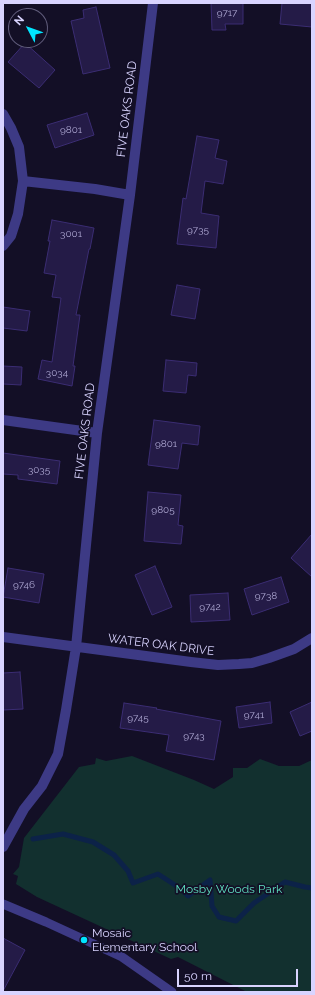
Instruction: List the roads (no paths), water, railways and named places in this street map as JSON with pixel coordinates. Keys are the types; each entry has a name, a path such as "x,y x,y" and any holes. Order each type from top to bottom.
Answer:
{"street":[{"name":"FIVE OAKS ROAD","path":"3,847 24,809 42,786 58,754 66,710 76,647 97,433 130,195 153,3"},
{"path":"3,114 19,147 23,181 18,214 11,236 3,246"},
{"path":"23,181 94,189 130,195"},
{"path":"3,420 97,433"},
{"name":"WATER OAK DRIVE","path":"3,637 218,665 252,663 294,649 312,638"}],"lane":[{"path":"3,904 46,922 122,958 172,992"}],"waterway":[{"path":"33,839 63,834 93,842 114,855 128,871 133,883 158,874 181,889 188,896 210,880 212,906 219,917 236,921 254,903 285,882 312,888"}],"place":[{"name":"Mosaic Elementary School","path":"84,940"}],"park label":[{"name":"Mosby Woods Park","path":"229,889"}]}
